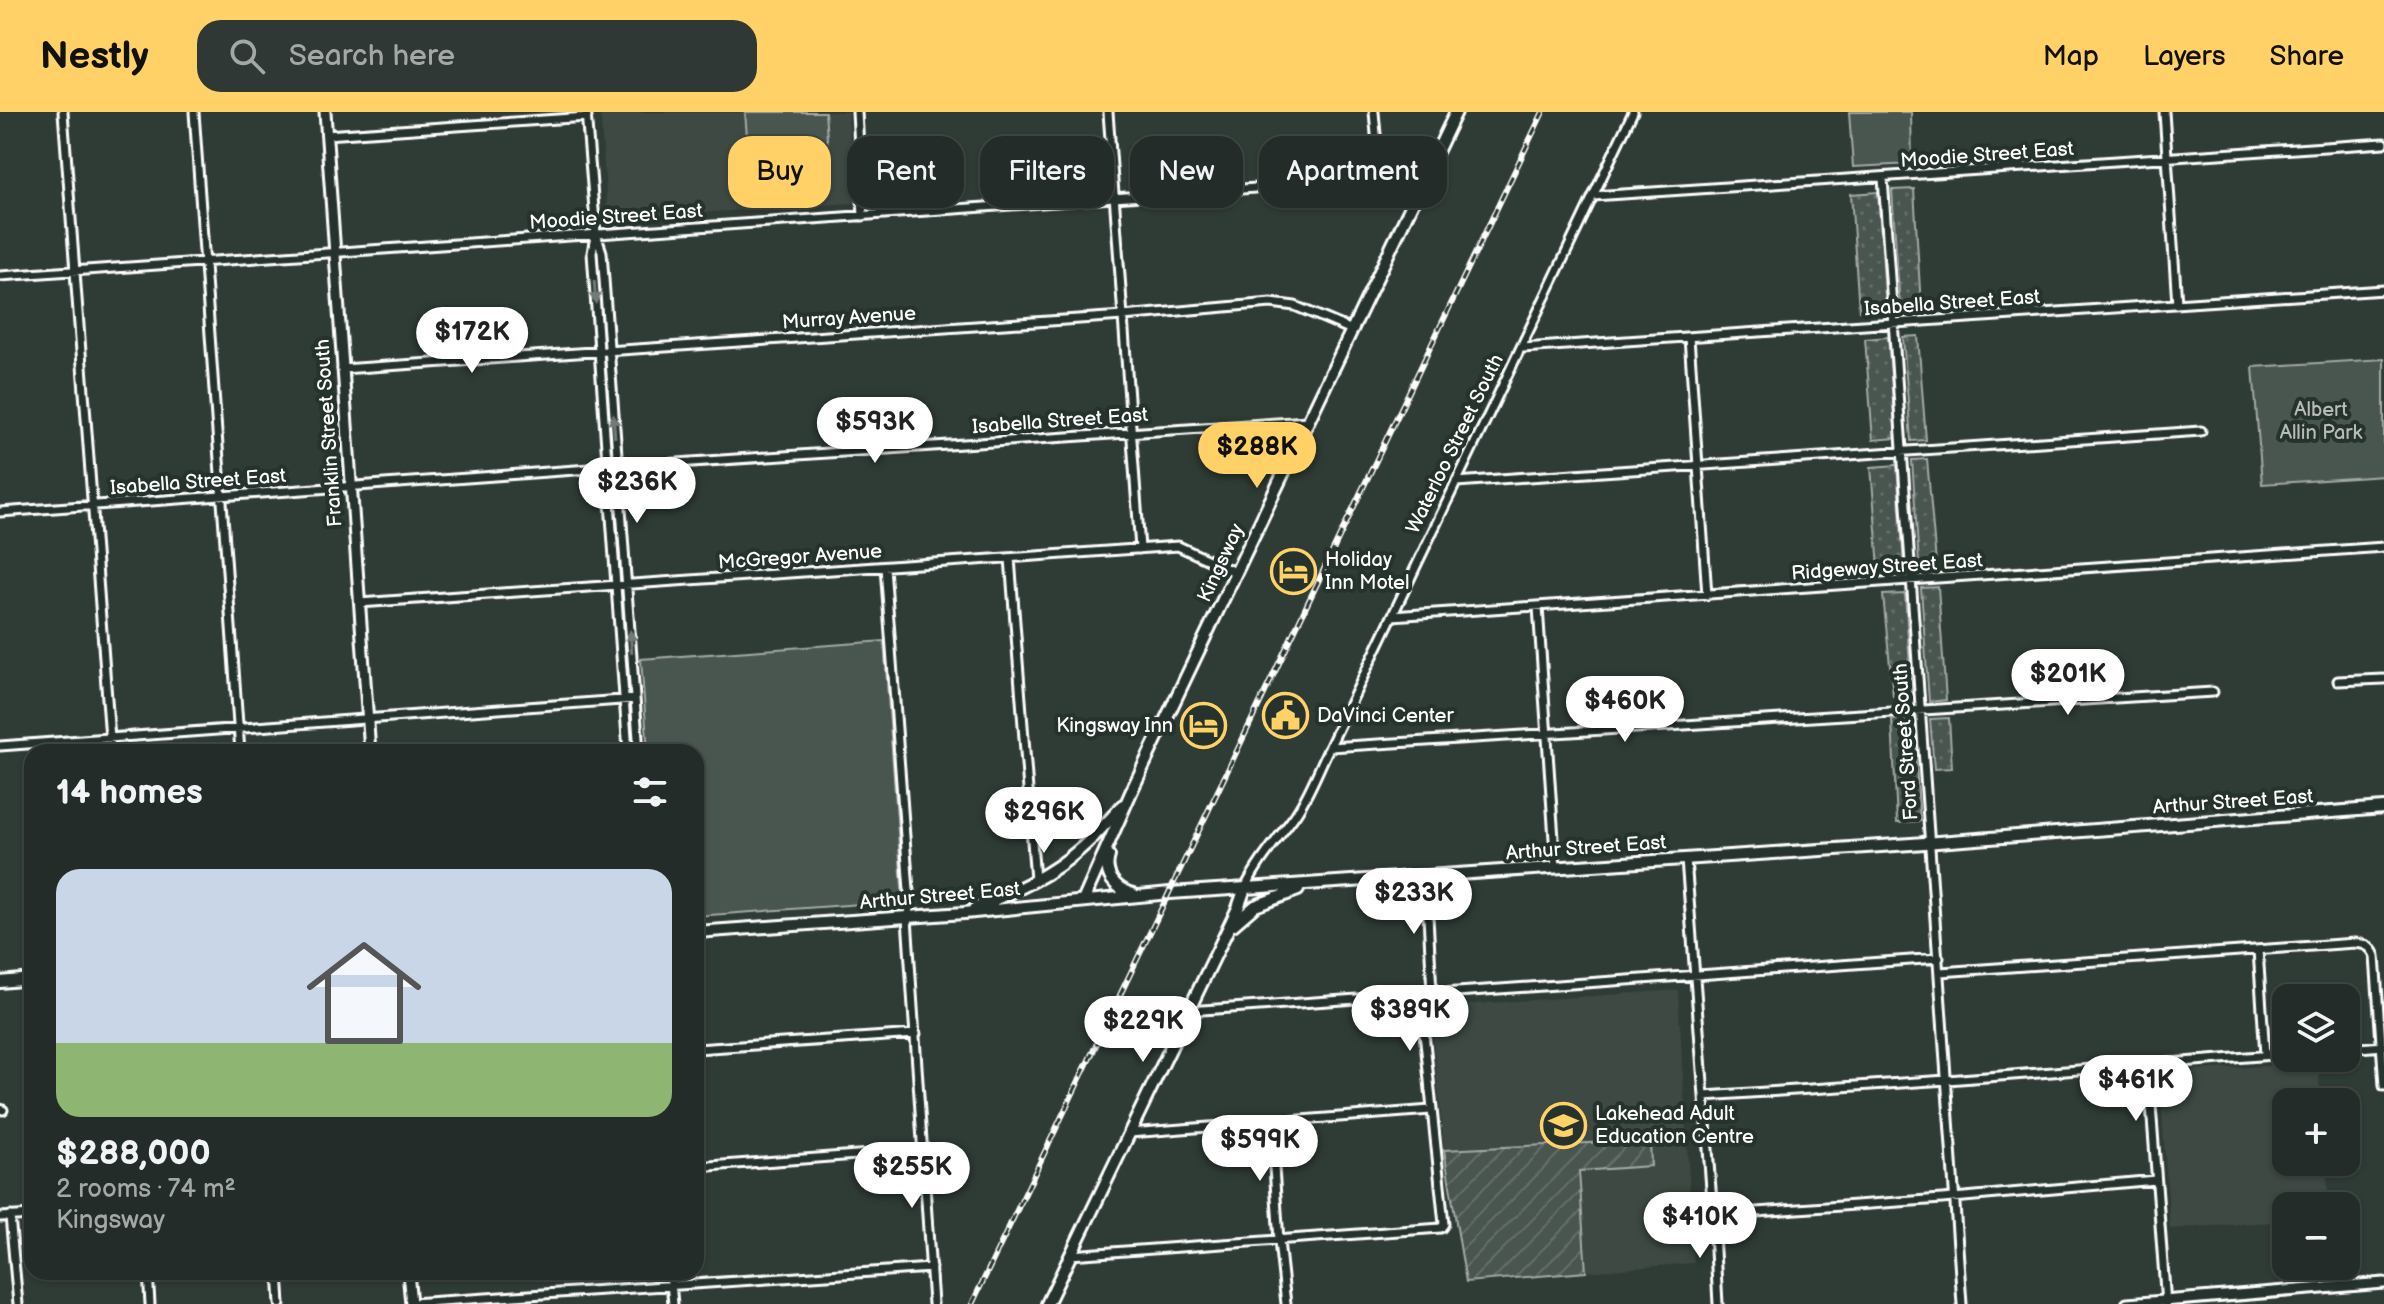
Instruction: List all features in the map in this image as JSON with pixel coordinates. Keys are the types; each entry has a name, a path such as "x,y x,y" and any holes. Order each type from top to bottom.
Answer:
{"main road":[{"name":"Kingsway","path":"1445,136 1456,112"},
{"name":"Kingsway","path":"1083,901 1411,208"},
{"path":"964,913 1035,880 1079,851 1128,801"},
{"path":"1128,801 1106,862 1111,880 1126,892 1140,896"},
{"name":"Arthur Street East","path":"704,931 907,918 1245,888 1929,843 2384,808"},
{"path":"1228,929 1255,906 1319,884"},
{"name":"Waterloo Street South","path":"1047,1304 1245,888"},
{"path":"0,982 24,980"}],"street":[{"path":"63,112 110,744"},
{"path":"194,112 239,744"},
{"name":"Franklin Street South","path":"325,112 370,744"},
{"path":"857,112 863,216"},
{"path":"1108,112 1110,136"},
{"path":"1374,112 1376,136"},
{"name":"Waterloo Street South","path":"1245,888 1265,854 1295,816 1330,747 1633,112"},
{"path":"2164,112 2177,304"},
{"path":"326,135 586,114 596,234 602,252 638,744"},
{"name":"Moodie Street East","path":"1593,196 2384,143"},
{"name":"Ford Street South","path":"1883,178 1962,1304"},
{"name":"Moodie Street East","path":"1114,197 1259,187"},
{"path":"1114,197 1140,549"},
{"name":"Moodie Street East","path":"0,276 980,207"},
{"path":"596,234 592,253 627,744"},
{"name":"Isabella Street East","path":"1522,348 2384,290"},
{"name":"Murray Avenue","path":"342,369 1283,304 1352,330"},
{"path":"1689,337 1707,595"},
{"name":"Isabella Street East","path":"0,512 1308,421"},
{"path":"1456,482 2201,431"},
{"name":"McGregor Avenue","path":"359,603 1178,546 1237,573"},
{"name":"Ridgeway Street East","path":"1392,616 2384,547"},
{"path":"1010,558 1035,880"},
{"path":"885,567 910,904 907,918 933,1304"},
{"path":"1538,607 1556,868"},
{"path":"2338,681 2384,679"},
{"path":"1330,747 2213,692"},
{"path":"28,744 635,699"},
{"path":"0,746 24,744"},
{"path":"1686,859 1718,1304"},
{"path":"1426,877 1432,993"},
{"path":"1940,972 2366,944 2375,956 2384,1086"},
{"path":"2258,950 2265,1055"},
{"path":"1188,1011 1939,958"},
{"path":"1070,1255 1435,1230 1444,1224 1420,994"},
{"path":"704,1048 916,1034"},
{"path":"2360,1048 2383,1046"},
{"path":"1704,1096 2272,1055"},
{"path":"2148,1065 2166,1303"},
{"path":"1129,1133 1431,1110"},
{"path":"1271,1123 1286,1304"},
{"path":"704,1166 924,1150"},
{"path":"1713,1215 2156,1180"},
{"path":"0,1217 24,1215"},
{"path":"10,1216 18,1304"},
{"path":"409,1280 411,1304 931,1268"},
{"path":"148,1280 150,1304"},
{"path":"278,1280 280,1304"},
{"path":"671,1280 673,1304"},
{"path":"2127,1304 2384,1283"}],"shaded area":[{"path":"600,112 848,112 847,204 831,205 831,136 728,136 728,208 778,208 608,219"},
{"name":"Lakehead Adult Education Centre","path":"1678,990 1694,1263 1466,1282 1444,1150 1430,1007"},
{"path":"2272,1066 2272,1072 2319,1072 2320,1088 2272,1088 2272,1176 2327,1176 2328,1192 2272,1192 2272,1222 2170,1229 2159,1072"}],"green space":[{"path":"745,112 825,112 827,136 747,136"},
{"path":"1849,112 1911,112 1912,164 1853,167"},
{"path":"1914,189 1921,307 1900,308 1892,190"},
{"path":"1878,192 1886,310 1859,311 1851,194"},
{"path":"1918,336 1926,440 1911,441 1903,337"},
{"path":"1888,337 1896,438 1873,440 1865,339"},
{"name":"Albert Allin Park","path":"2384,359 2384,476 2262,484 2253,367"},
{"path":"1927,459 1936,563 1919,564 1912,460"},
{"path":"1897,465 1904,566 1879,568 1871,467"},
{"path":"1938,587 1946,700 1929,702 1921,588"},
{"path":"1905,594 1912,695 1893,696 1883,595"},
{"path":"884,641 903,901 704,915 704,744 647,744 641,659"},
{"path":"1949,718 1952,768 1934,769 1930,719"},
{"path":"1902,719 1913,724 1920,821 1897,823 1892,720"},
{"path":"1650,1140 1651,1166 1579,1171 1586,1272 1466,1282 1444,1150"}],"railway":[{"path":"972,1304 1543,112"}],"place":[{"name":"Holiday Inn Motel","path":"1294,572"},
{"name":"DaVinci Center","path":"1286,716"},
{"name":"Kingsway Inn","path":"1204,726"},
{"name":"Lakehead Adult Education Centre","path":"1564,1125"}]}
